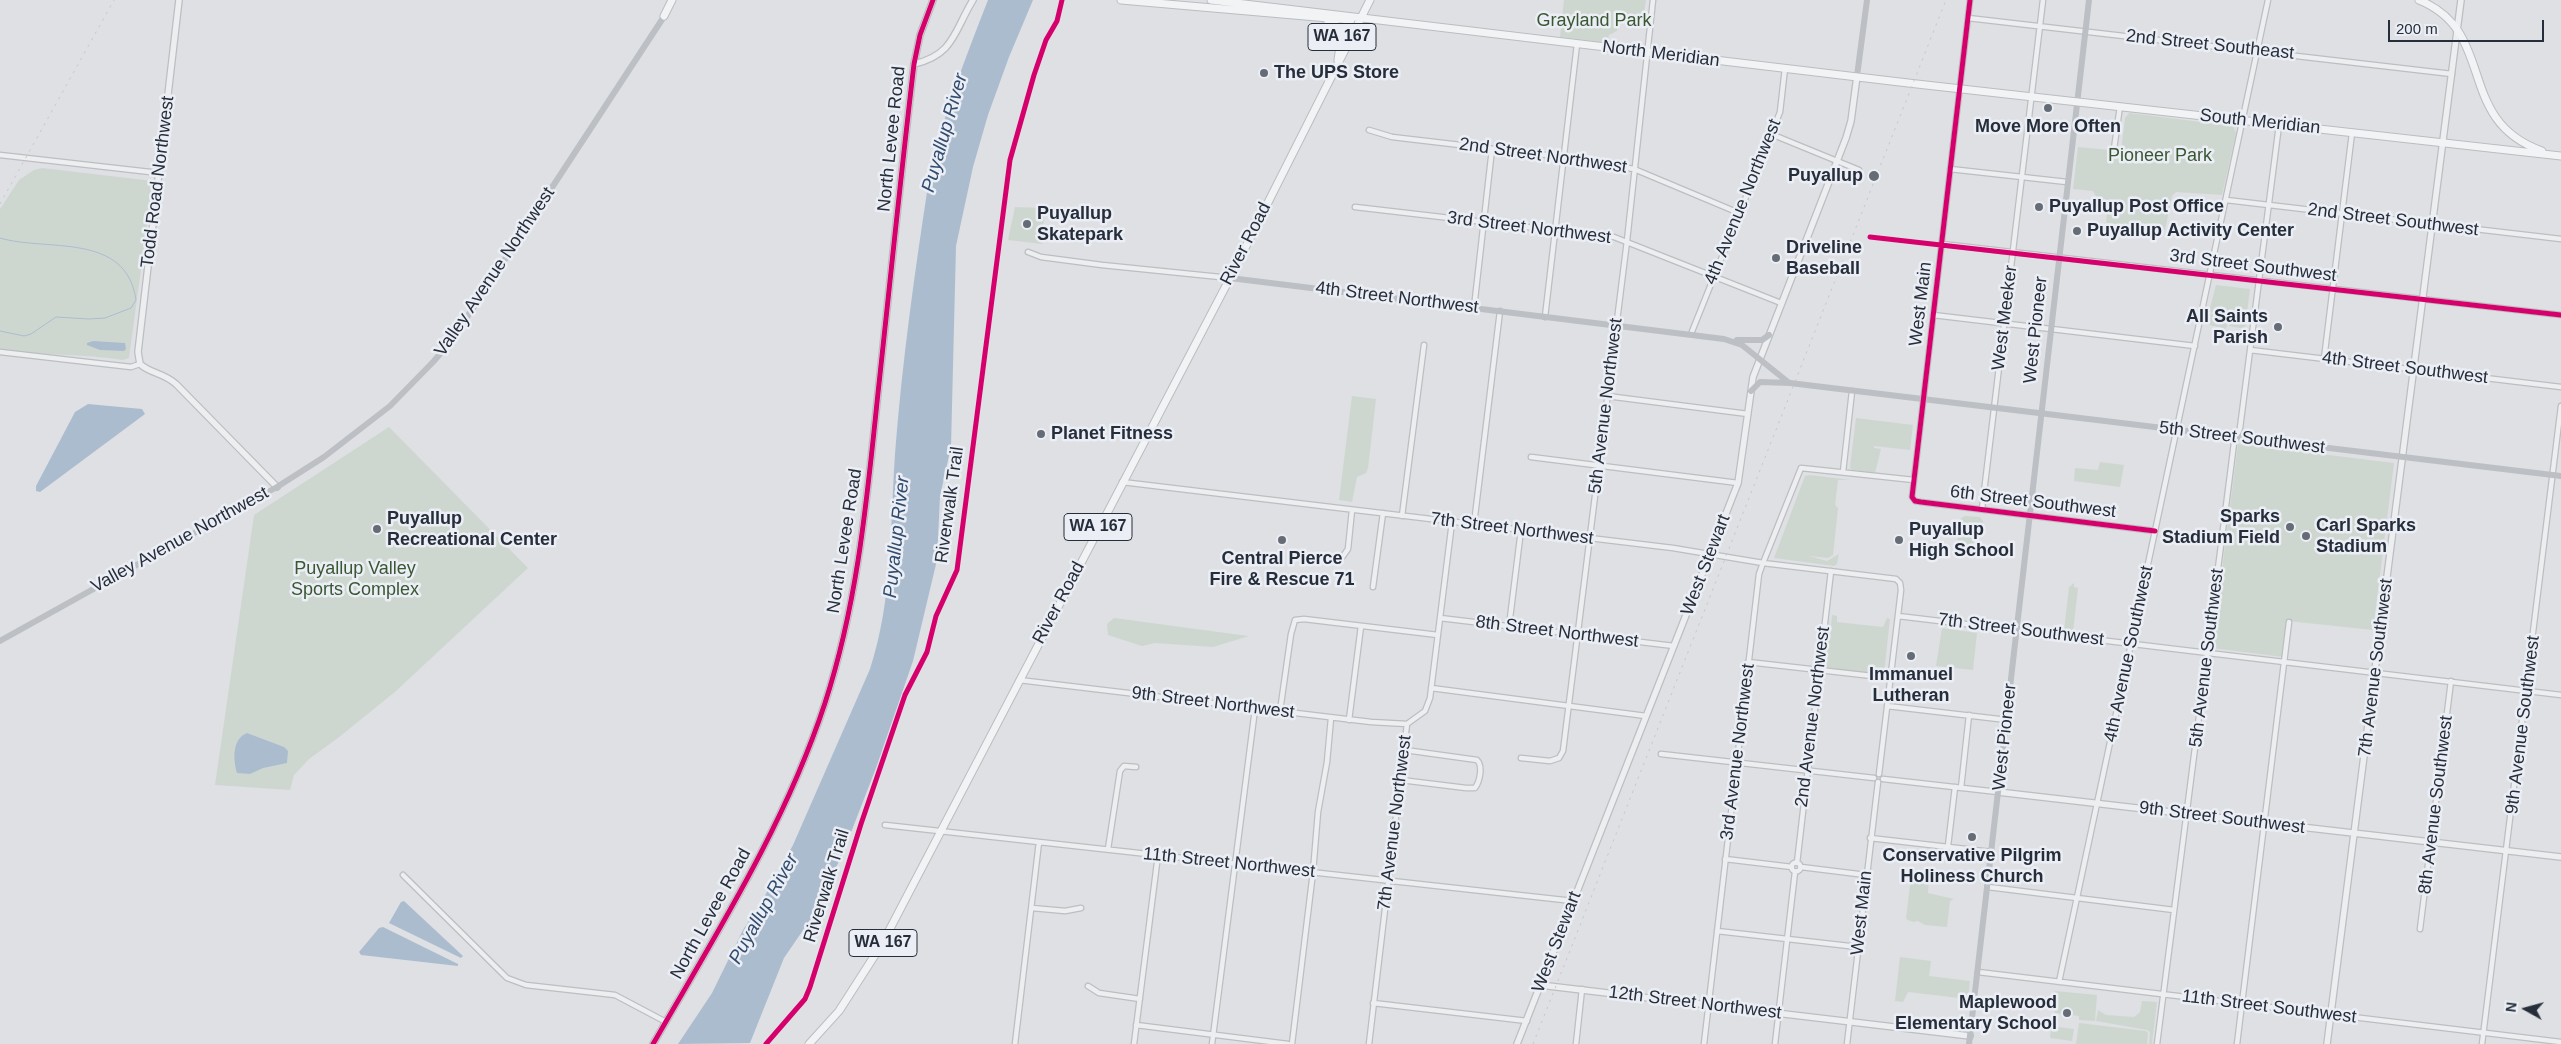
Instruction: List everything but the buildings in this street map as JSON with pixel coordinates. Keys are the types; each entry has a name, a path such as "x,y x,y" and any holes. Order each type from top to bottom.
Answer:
{"main road":[{"path":"664,16 674,0"},
{"name":"North Meridian","path":"1121,0 1313,18 1362,19"},
{"name":"North Meridian","path":"1211,0 1960,88"},
{"name":"River Road","path":"809,1044 839,1011 865,974 1230,278 1371,0"},
{"path":"1371,0 1370,10 1372,18 1386,22"},
{"path":"1857,76 1867,0"},
{"name":"West Pioneer","path":"1969,1044 2089,0"},
{"path":"2419,0 2446,16 2458,28 2469,52 2488,107 2496,119 2524,143 2558,155"},
{"name":"Valley Avenue Northwest","path":"0,641 276,487 324,457 370,423 407,390 454,338 664,16"},
{"name":"WA 167","path":"1313,18 1336,25 1340,30 1341,48 1333,75"},
{"name":"South Meridian","path":"1960,88 2558,155"},
{"name":"4th Street Northwest","path":"1230,278 1724,339 1742,345 1790,383"},
{"path":"1724,339 1757,341 1769,335"},
{"name":"5th Street Southwest","path":"1751,391 1760,382 1790,383 2561,476"}],"street":[{"name":"Todd Road Northwest","path":"140,364 138,352 179,0"},
{"path":"914,64 932,60 941,54 952,40 973,0"},
{"name":"5th Avenue Northwest","path":"1520,758 1550,761 1559,758 1563,751 1626,241 1653,0"},
{"name":"West Main","path":"1912,494 1970,0"},
{"name":"West Meeker","path":"1982,509 2043,0"},
{"name":"4th Avenue Southwest","path":"2059,982 2268,0"},
{"name":"7th Avenue Southwest","path":"2327,1044 2462,0"},
{"name":"North Levee Road","path":"653,1044 698,966 785,805 825,703 843,639 863,538 914,64 920,35 933,1"},
{"name":"2nd Street Southeast","path":"1968,18 2452,74"},
{"path":"1545,316 1577,44"},
{"name":"4th Avenue Northwest","path":"1691,334 1780,112 1786,68"},
{"name":"West Stewart","path":"1517,1044 1738,483 1751,391 1760,360 1838,161 1851,121 1857,76"},
{"path":"2114,149 2120,106"},
{"name":"5th Avenue Southwest","path":"2157,1044 2279,124"},
{"name":"2nd Street Northwest","path":"1369,130 1392,137 1563,157 1634,169 1739,213"},
{"path":"2324,359 2352,133"},
{"path":"1771,134 1859,170"},
{"path":"1474,308 1492,148"},
{"path":"0,155 159,173"},
{"path":"1950,169 2067,182"},
{"name":"2nd Street Southwest","path":"2226,200 2561,239"},
{"name":"3rd Street Northwest","path":"1355,207 1609,236 1626,241 1781,303"},
{"name":"3rd Street Southwest","path":"1942,244 2561,315"},
{"name":"4th Street Northwest","path":"1028,252 1041,257 1102,265 1230,278"},
{"path":"1474,524 1500,311"},
{"path":"1933,315 2195,346"},
{"path":"1402,516 1424,345"},
{"name":"4th Street Southwest","path":"2250,350 2561,387"},
{"path":"0,352 131,367 140,364 146,369 163,374 172,380 276,487"},
{"path":"1852,391 1843,472 1914,480"},
{"path":"1606,396 1748,414"},
{"name":"9th Avenue Southwest","path":"2482,1044 2528,690 2561,406"},
{"path":"1531,457 1738,483"},
{"name":"3rd Avenue Northwest","path":"1704,1044 1759,574 1801,468 1843,472"},
{"name":"7th Street Northwest","path":"1122,482 1589,538 1763,563 1892,578 1900,583 1898,616"},
{"name":"6th Street Southwest","path":"1912,494 1913,499 1917,502 2155,531"},
{"path":"1341,559 1348,550 1352,510"},
{"path":"1373,587 1383,513"},
{"name":"7th Avenue Northwest","path":"1369,1044 1408,724 1424,711 1431,688 1452,522"},
{"path":"1509,626 1521,530"},
{"name":"2nd Avenue Northwest","path":"1796,863 1831,571"},
{"path":"1874,778 1879,774 1898,616"},
{"name":"7th Street Southwest","path":"1898,616 2561,695"},
{"name":"8th Street Northwest","path":"1440,618 1674,646"},
{"path":"1280,712 1291,634 1295,620 1304,619 1438,635"},
{"path":"2237,1044 2289,622"},
{"path":"1349,720 1361,626"},
{"path":"1748,662 1890,678"},
{"name":"9th Street Northwest","path":"1018,680 1331,718 1408,724"},
{"name":"8th Avenue Southwest","path":"2420,928 2451,681"},
{"path":"1431,688 1646,716"},
{"path":"1887,706 2007,720"},
{"path":"1212,1044 1255,709"},
{"path":"1948,846 1969,715"},
{"path":"1136,1025 1290,1044 1313,872 1318,812 1327,762 1331,718"},
{"path":"1401,780 1466,788 1475,788 1479,782 1480,767 1477,760 1405,750"},
{"path":"1661,754 1874,778 1878,782 1883,779 1879,774"},
{"path":"1108,849 1120,770 1124,766 1136,767"},
{"name":"9th Street Southwest","path":"1883,779 2561,857"},
{"name":"West Main","path":"1847,1044 1878,782"},
{"name":"11th Street Northwest","path":"885,825 1573,901"},
{"path":"1870,838 1992,852"},
{"path":"1015,1044 1039,842"},
{"path":"1134,1044 1158,855"},
{"path":"1725,859 1792,866 1796,863 1801,868 1866,875"},
{"path":"1775,1044 1796,872 1792,866"},
{"path":"1796,872 1801,868"},
{"path":"403,875 507,978 526,985 615,995 666,1022"},
{"path":"1988,887 2174,910"},
{"path":"1032,908 1065,911 1081,908"},
{"path":"1717,931 1858,947"},
{"name":"11th Street Southwest","path":"1978,972 2561,1042"},
{"name":"12th Street Northwest","path":"1540,985 1970,1036"},
{"path":"1088,986 1104,994 1140,999"},
{"path":"1576,1044 1582,990"},
{"path":"1374,1003 1526,1021"}],"green space":[{"name":"Grayland Park","path":"1564,0 1646,0 1643,19 1618,20 1617,31 1609,35 1608,43 1560,37"},
{"name":"Pioneer Park","path":"2129,113 2233,126 2236,133 2222,195 2176,192 2172,196 2165,230 2106,223 2108,201 2097,198 2093,191 2073,189 2078,147 2121,151 2125,118"},
{"path":"42,168 153,181 129,358 123,360 0,350 0,209 19,180 34,170"},
{"name":"Puyallup Skatepark","path":"1015,207 1045,208 1043,244 1008,240"},
{"path":"2216,285 2250,289 2245,329 2229,326 2231,316 2209,312"},
{"path":"2208,313 2229,317 2226,329 2205,324"},
{"path":"1352,396 1376,399 1368,468 1366,473 1357,477 1352,502 1339,500"},
{"path":"1856,418 1913,425 1910,450 1874,446 1874,448 1881,449 1875,473 1852,470 1850,467"},
{"name":"Puyallup Valley Sports Complex","path":"389,427 528,568 396,691 309,759 294,775 290,790 215,785 254,515"},
{"name":"Carl Sparks Stadium","path":"2238,444 2394,463 2373,630 2288,621 2283,657 2212,648"},
{"path":"2100,462 2124,465 2120,487 2074,481 2075,468 2098,470"},
{"path":"1805,476 1851,480 1838,480 1835,505 1838,508 1833,555 1828,558 1809,556 1827,561 1839,554 1837,564 1834,566 1774,558"},
{"path":"1965,516 1980,517 1983,521 1981,534 1970,547 1961,546 1957,543 1960,519"},
{"path":"2074,583 2074,587 2078,588 2073,632 2064,631 2069,587"},
{"path":"1832,615 1837,616 1837,622 1883,627 1887,618 1890,619 1884,673 1874,675 1825,667 1830,617 1830,636"},
{"path":"1114,618 1249,636 1213,647 1155,643 1142,646 1108,635 1107,624"},
{"path":"1942,628 1977,633 1973,670 1936,666"},
{"path":"1916,874 1929,877 1928,893 1954,899 1950,901 1947,927 1925,925 1918,921 1913,922 1906,919 1910,885"},
{"path":"1900,957 1931,961 1929,976 1970,981 1968,999 1908,992 1903,1002 1895,1001"},
{"path":"2055,991 2097,995 2095,1021 2079,1020 2079,1016 2055,1013 2055,1010 2052,1008"},
{"path":"2142,1001 2157,1002 2152,1044 2149,1044 2150,1032 2147,1030 2096,1021 2098,1010 2106,1015 2134,1017 2140,1012"},
{"path":"2079,1023 2146,1031 2148,1033 2147,1044 2076,1044"},
{"path":"2051,1026 2074,1029 2072,1041 2050,1038"}],"water":[{"name":"Puyallup River","path":"988,0 1033,0 1009,57 988,115 973,167 956,246 951,447 940,496 937,560 913,661 876,768 843,853 812,917 784,958 750,1043 678,1044 712,993 743,930 763,899 793,845 870,669 883,616 887,589 901,385 929,179 947,111"},
{"path":"93,341 125,343 126,349 124,351 100,350 87,345 87,343"},
{"path":"88,404 142,409 145,414 40,492 36,491 36,486 75,412"},
{"path":"247,733 284,747 288,751 287,763 263,768 250,774 237,773 234,756 236,745 242,736"},
{"path":"404,901 463,956 461,958 389,923 401,902"},
{"path":"383,927 458,964 458,966 361,955 359,952 379,928"}],"waterway":[{"path":"0,238 19,242 81,248 101,254 117,263 129,278 136,300 131,308 105,318 56,317 31,334 24,336 0,331"}],"railway":[{"path":"0,204 114,0"},
{"path":"1533,1044 1946,0"}],"cycle path":[{"path":"653,1044 725,920 770,836 809,748 836,665 846,627 860,550 914,64 920,35 933,0"},
{"name":"Riverwalk Trail","path":"766,1044 805,999 810,987 861,824 905,695 927,652 936,616 957,570 1010,160 1034,75 1046,40 1057,21 1062,0"},
{"path":"1970,0 1912,497 1915,501 1921,502 2155,531"},
{"path":"1870,237 2561,315"}],"place":[{"name":"The UPS Store","path":"1264,73"},
{"name":"Move More Often","path":"2048,108"},
{"name":"Puyallup","path":"1874,176"},
{"name":"Puyallup Post Office","path":"2039,207"},
{"name":"Puyallup Skatepark","path":"1027,224"},
{"name":"Puyallup Activity Center","path":"2077,231"},
{"name":"Driveline Baseball","path":"1776,258"},
{"name":"All Saints Parish","path":"2278,327"},
{"name":"Planet Fitness","path":"1041,434"},
{"name":"Sparks Stadium Field","path":"2290,527"},
{"name":"Puyallup Recreational Center","path":"377,529"},
{"name":"Carl Sparks Stadium","path":"2306,536"},
{"name":"Central Pierce Fire & Rescue 71","path":"1282,540"},
{"name":"Puyallup High School","path":"1899,540"},
{"name":"Immanuel Lutheran","path":"1911,656"},
{"name":"Conservative Pilgrim Holiness Church","path":"1972,837"},
{"name":"Maplewood Elementary School","path":"2067,1013"}]}
